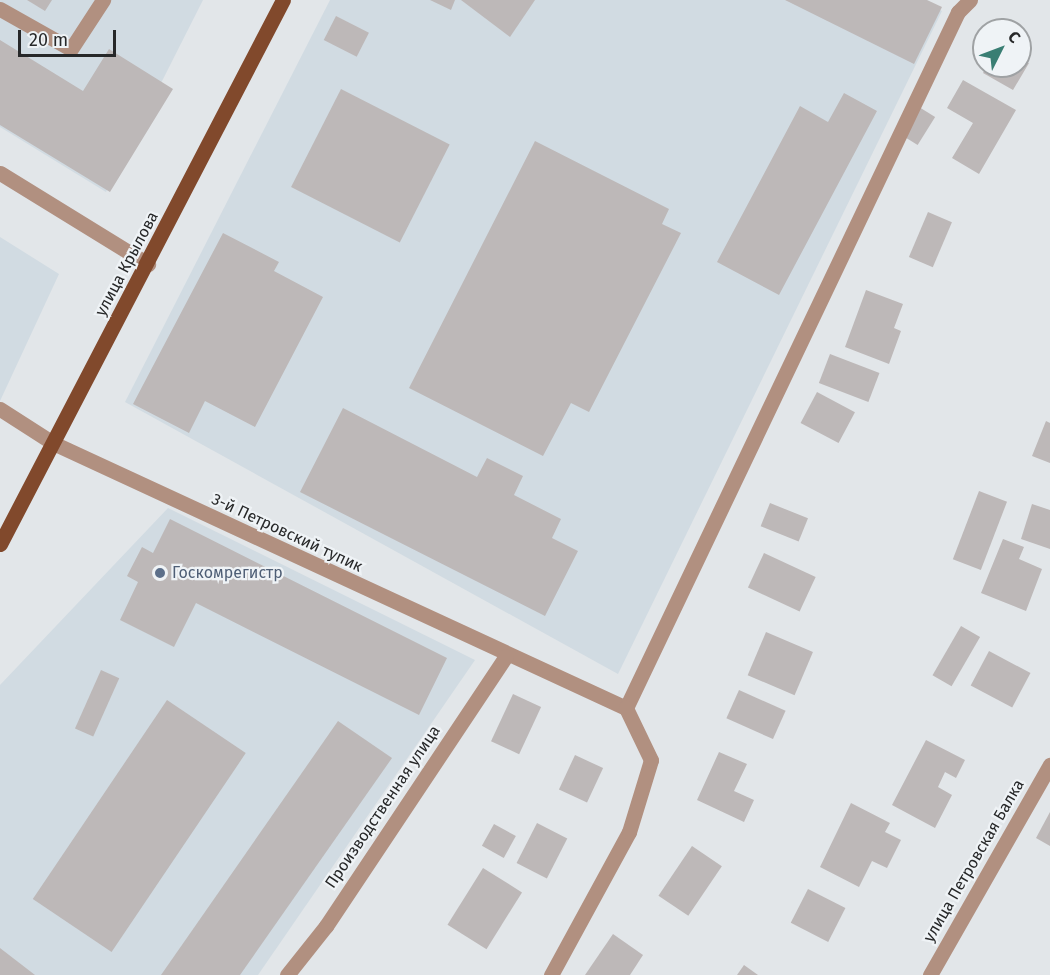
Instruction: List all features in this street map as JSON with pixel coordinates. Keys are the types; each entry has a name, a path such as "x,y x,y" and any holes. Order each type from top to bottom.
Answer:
{"main road":[{"name":"улица Крылова","path":"0,544 148,264 283,0"}],"street":[{"path":"0,9 71,49 103,0"},
{"path":"551,975 629,832 651,760 626,708 958,12 970,0"},
{"path":"0,174 148,264"},
{"name":"3-й Петровский тупик","path":"0,409 53,443 506,656 626,708"},
{"name":"Производственная улица","path":"287,975 326,926 506,656"},
{"name":"улица Петровская Балка","path":"930,975 1050,765"}],"shaded area":[{"path":"0,0 203,0 106,192 0,127"},
{"path":"330,0 919,0 942,11 618,674 125,402"},
{"path":"0,237 59,274 0,401"},
{"path":"168,508 475,660 258,975 0,975 0,685"}],"building":[{"path":"27,0 52,0 45,11"},
{"path":"430,0 455,0 451,10"},
{"path":"461,0 535,0 510,37"},
{"path":"785,0 927,0 942,7 914,64"},
{"path":"336,16 369,33 357,57 324,40"},
{"path":"0,40 83,91 109,49 173,89 110,192 0,125"},
{"path":"992,78 1020,78 1013,90"},
{"path":"963,80 1016,110 979,174 952,158 973,123 947,108"},
{"path":"341,89 450,144 400,242 291,187"},
{"path":"844,93 877,111 779,295 717,262 800,106 828,122"},
{"path":"919,107 935,117 918,145 902,135"},
{"path":"535,141 669,209 662,224 681,233 589,412 571,403 543,456 409,388"},
{"path":"928,212 952,222 933,267 909,257"},
{"path":"223,233 279,262 274,271 323,297 255,427 205,401 189,433 133,404"},
{"path":"866,290 903,304 894,328 901,331 889,364 845,347"},
{"path":"830,354 879,373 868,402 819,383"},
{"path":"817,392 855,412 839,443 801,423"},
{"path":"343,408 477,477 487,458 523,476 514,495 561,519 552,538 578,551 545,616 300,492"},
{"path":"1046,421 1050,423 1050,463 1032,456"},
{"path":"979,491 1007,502 981,570 953,559"},
{"path":"770,503 808,518 799,542 761,526"},
{"path":"1032,504 1050,510 1050,549 1021,539"},
{"path":"170,519 447,658 419,715 196,603 174,647 120,620 138,582 127,576 142,547 153,553"},
{"path":"1003,539 1024,547 1019,559 1042,569 1026,611 981,593"},
{"path":"764,553 816,577 800,612 748,587"},
{"path":"961,626 980,637 952,686 932,675"},
{"path":"766,632 813,652 795,695 748,675"},
{"path":"989,651 1030,673 1012,708 971,685"},
{"path":"101,670 119,678 93,737 75,728"},
{"path":"739,690 786,711 773,739 726,718"},
{"path":"513,694 541,707 519,754 491,741"},
{"path":"167,700 246,753 112,952 33,899"},
{"path":"338,721 392,758 240,975 161,975"},
{"path":"926,740 965,760 956,778 945,772 938,787 952,795 935,828 892,805"},
{"path":"719,752 747,764 734,791 754,800 744,822 697,800"},
{"path":"575,755 603,768 587,803 559,789"},
{"path":"851,803 890,823 885,832 901,840 887,868 872,861 859,887 820,867"},
{"path":"1050,812 1050,846 1036,838"},
{"path":"537,823 567,838 547,879 517,863"},
{"path":"494,824 516,836 504,858 482,846"},
{"path":"692,846 722,866 688,916 658,896"},
{"path":"483,868 522,892 487,949 447,925"},
{"path":"808,889 845,908 828,942 791,923"},
{"path":"613,934 643,955 630,975 585,975"},
{"path":"0,948 35,975 0,975"},
{"path":"744,965 758,975 737,975"}],"place":[{"name":"Госкомрегистр","path":"160,573"}]}
